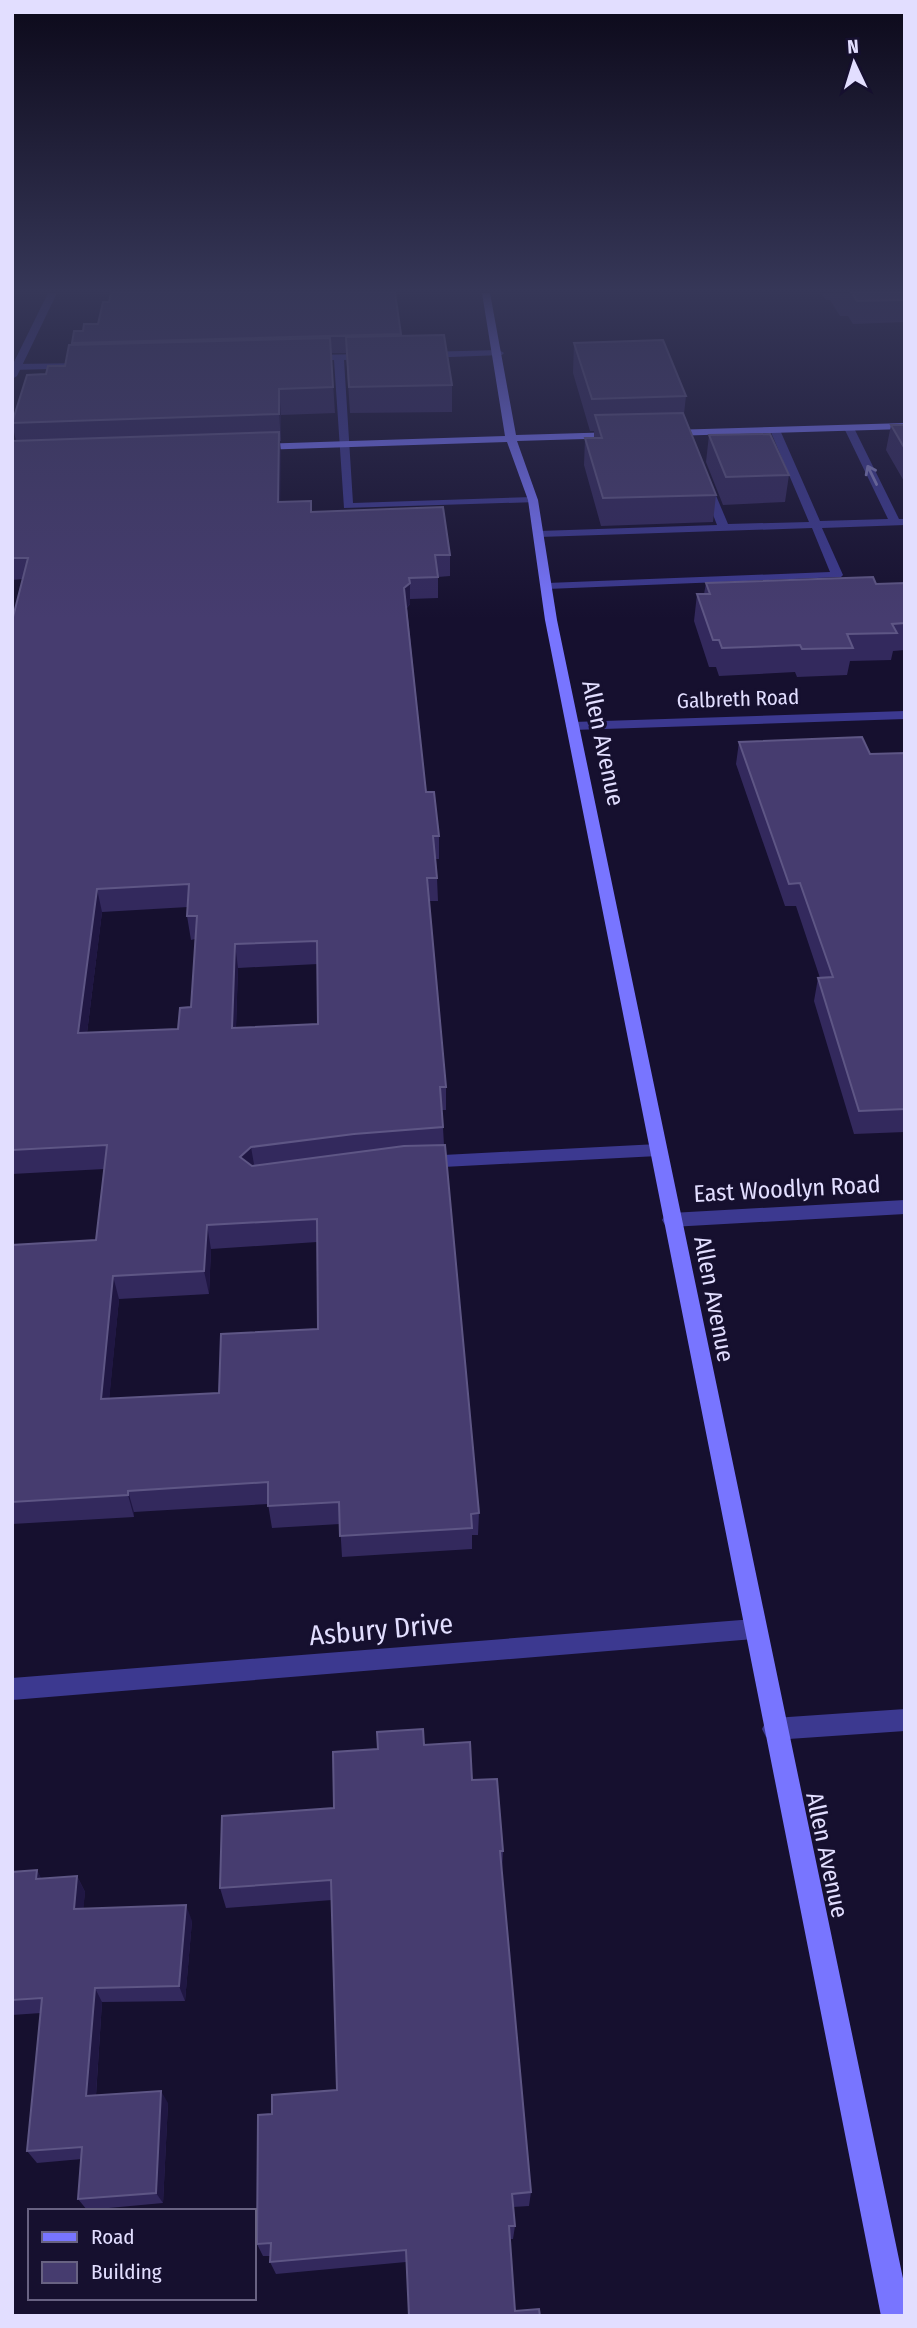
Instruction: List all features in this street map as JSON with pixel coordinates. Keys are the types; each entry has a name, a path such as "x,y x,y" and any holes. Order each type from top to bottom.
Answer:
{"street":[{"path":"343,402 348,506 533,500"},
{"name":"Allen Avenue","path":"506,402 511,439 533,500 573,726 671,1220 896,2316"},
{"path":"657,434 905,426"},
{"path":"539,534 900,522 849,428"},
{"path":"547,586 837,575 775,430"},
{"path":"686,433 691,445"},
{"path":"249,447 631,435"},
{"path":"700,469 724,528"},
{"name":"Galbreth Road","path":"573,726 905,715"},
{"path":"411,1162 658,1150"},
{"name":"East Woodlyn Road","path":"671,1220 905,1207"},
{"name":"Asbury Drive","path":"12,1689 754,1629"},
{"path":"774,1729 905,1720"}],"building":[{"path":"19,402 279,402 279,414 12,423"},
{"path":"683,413 716,495 603,498 585,438 602,438 595,415"},
{"path":"891,425 905,425 905,449"},
{"path":"279,432 278,502 311,501 311,512 443,507 450,555 435,555 438,577 409,578 410,583 404,588 426,792 434,792 439,836 433,836 437,878 427,878 446,1087 440,1087 443,1127 354,1134 251,1147 240,1157 252,1166 404,1146 445,1145 479,1513 471,1514 472,1528 340,1536 339,1502 268,1506 268,1482 12,1502 12,1245 96,1240 107,1145 12,1150 12,621 28,558 12,558 12,441","holes":["189,884 187,916 197,916 191,1007 180,1008 178,1029 78,1033 97,889","317,941 318,1024 232,1028 235,944","317,1219 318,1329 221,1334 219,1393 101,1399 113,1276 204,1271 207,1225"]},
{"path":"770,434 789,475 726,477 709,435"},
{"path":"873,577 876,584 905,583 905,623 892,624 897,633 847,634 853,648 802,649 800,645 722,648 719,640 713,640 697,594 710,594 706,583"},
{"path":"862,737 870,754 905,753 905,1109 859,1111 818,978 833,977 800,883 789,884 739,742"},
{"path":"423,1729 424,1745 470,1742 472,1780 497,1779 503,1851 500,1851 531,2192 512,2194 515,2226 509,2226 515,2311 539,2309 540,2316 409,2316 406,2250 270,2262 271,2243 257,2244 258,2115 272,2114 272,2095 337,2090 331,1880 220,1888 222,1816 334,1808 333,1752 378,1749 377,1732"},
{"path":"37,1870 36,1879 77,1876 74,1909 186,1905 179,1986 95,1988 86,2096 161,2091 156,2193 78,2199 82,2147 27,2151 42,1998 12,2000 12,1872"}]}
